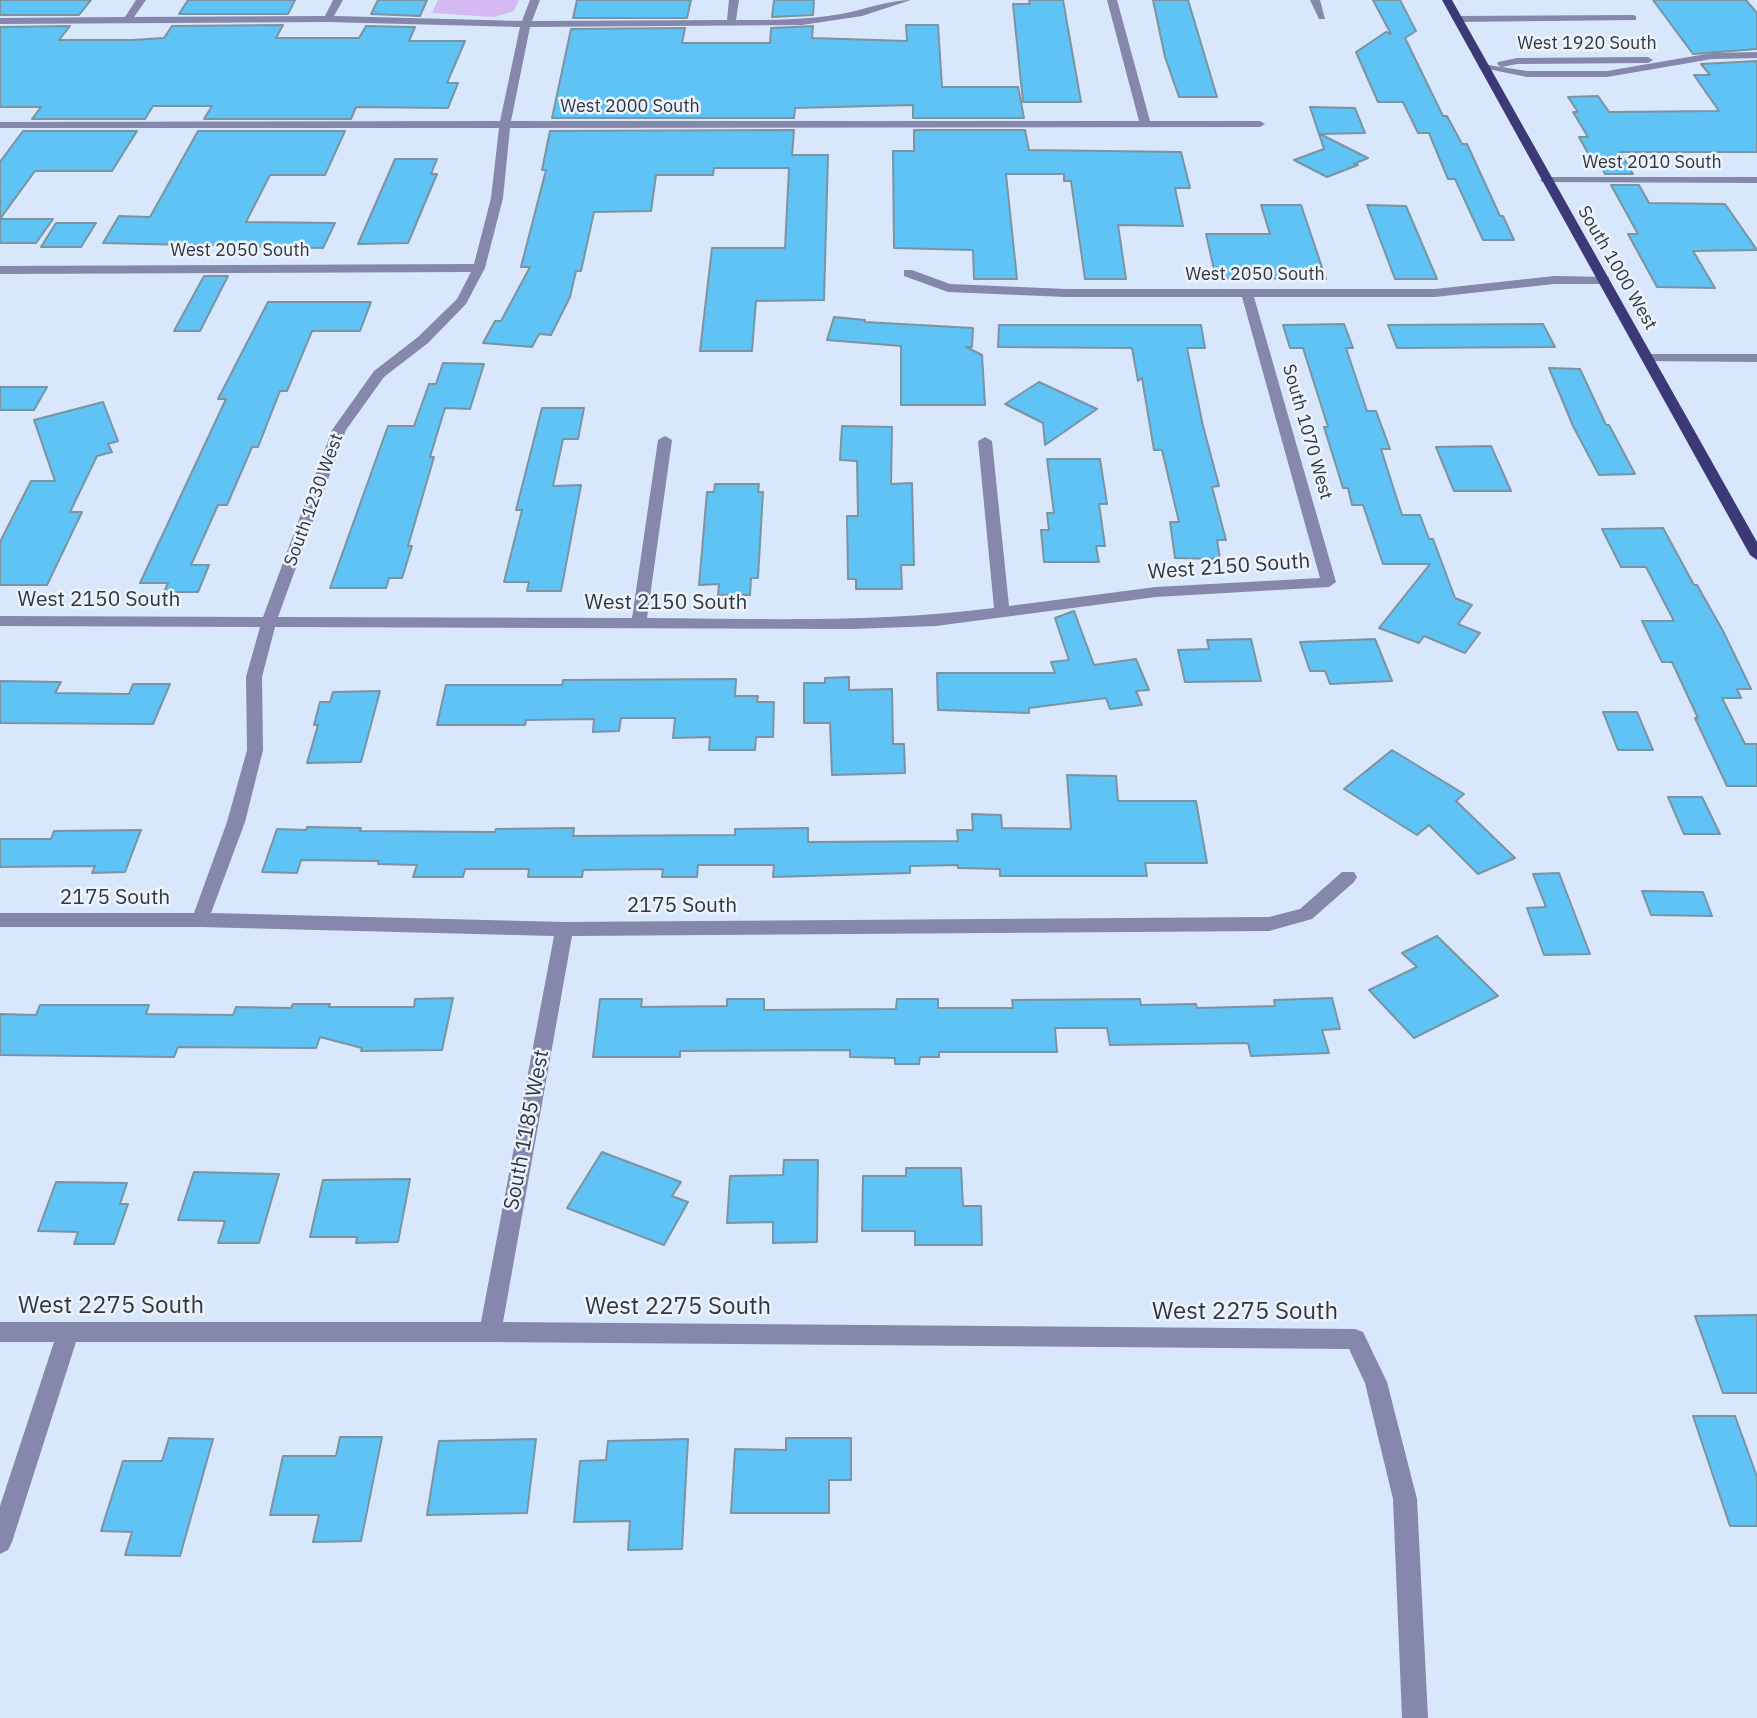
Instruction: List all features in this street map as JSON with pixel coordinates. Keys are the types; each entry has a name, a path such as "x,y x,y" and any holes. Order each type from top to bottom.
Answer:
{"main road":[{"name":"South 1000 West","path":"1447,0 1757,555"}],"street":[{"path":"127,21 141,0"},
{"path":"328,19 338,0"},
{"name":"South 1230 West","path":"200,920 236,822 254,750 254,677 269,622 339,430 379,374 423,340 462,301 479,268 497,198 505,125 526,24 535,0"},
{"path":"731,24 734,0"},
{"path":"0,21 328,19 526,24 731,24 815,22 870,13 906,0"},
{"path":"1111,0 1145,122"},
{"path":"1315,0 1322,17"},
{"path":"1457,19 1633,18"},
{"name":"West 1920 South","path":"1483,67 1527,74 1607,74 1712,56 1757,55"},
{"name":"West 2000 South","path":"0,125 1260,124"},
{"name":"West 2010 South","path":"1546,180 1757,180"},
{"name":"West 2050 South","path":"0,270 479,268"},
{"name":"West 2050 South","path":"908,273 948,288 1066,293 1435,293 1554,280 1605,280"},
{"name":"South 1070 West","path":"1247,293 1329,582"},
{"path":"1648,358 1757,358"},
{"path":"639,624 665,440"},
{"path":"985,442 1002,611"},
{"name":"West 2150 South","path":"0,621 851,624 936,621 1156,592 1329,582"},
{"name":"2175 South","path":"0,920 200,920 565,929 1269,924 1306,914 1348,877"},
{"name":"South 1185 West","path":"490,1332 565,929"},
{"name":"West 2275 South","path":"0,1332 490,1332 1355,1339 1376,1382 1405,1499 1415,1718"},
{"path":"0,1542 68,1332"}],"shaded area":[{"path":"438,0 519,0 514,11 494,17 432,13"}],"building":[{"path":"0,0 91,0 79,15 0,15"},
{"path":"188,0 295,0 288,14 179,14"},
{"path":"378,0 427,0 420,16 371,14"},
{"path":"577,0 691,0 687,18 573,18"},
{"path":"774,0 814,0 813,15 772,17"},
{"path":"1029,0 1063,0 1081,102 1023,102 1013,4 1030,4"},
{"path":"1153,0 1188,0 1217,97 1179,97 1165,57"},
{"path":"1373,0 1400,0 1416,31 1405,38 1443,116 1447,116 1462,144 1467,144 1514,240 1483,240 1455,179 1448,179 1429,133 1418,133 1403,102 1378,102 1356,52 1386,32 1391,34"},
{"path":"1653,0 1746,0 1757,13 1757,49 1693,54"},
{"path":"283,25 276,38 359,38 366,26 415,27 409,41 465,41 447,83 458,83 448,108 356,107 351,119 204,119 212,106 153,106 145,119 32,119 41,107 0,107 0,27 70,26 59,40 132,40 164,38 172,26"},
{"path":"906,25 938,25 942,87 1018,87 1024,118 913,118 913,105 795,108 794,118 552,118 571,29 685,28 682,43 770,43 771,28 813,26 812,38 907,41"},
{"path":"1757,61 1757,152 1620,152 1633,174 1605,174 1599,162 1593,162 1579,137 1588,137 1573,112 1578,112 1568,97 1598,96 1609,112 1719,111 1694,75 1710,75 1701,64"},
{"path":"1310,107 1355,108 1365,133 1320,134 1368,158 1354,164 1358,165 1327,177 1294,160 1324,149"},
{"path":"794,130 792,155 828,155 824,300 756,301 752,351 700,351 712,248 785,248 789,168 714,168 713,175 656,175 651,211 594,212 581,271 576,271 570,297 551,335 539,334 532,347 483,343 495,321 501,321 530,267 521,267 546,170 542,170 550,131"},
{"path":"914,130 1025,130 1029,150 1181,152 1190,188 1175,188 1183,226 1118,225 1126,279 1085,279 1071,181 1064,181 1064,174 1006,174 1017,279 974,279 973,250 894,248 893,151 914,151"},
{"path":"23,131 137,131 112,171 35,171 0,219 0,162"},
{"path":"198,131 345,131 325,175 270,175 246,222 335,223 323,248 103,243 119,216 150,217"},
{"path":"395,159 437,159 431,174 437,174 408,243 358,244"},
{"path":"1611,185 1639,185 1649,203 1725,204 1757,250 1693,251 1715,288 1657,287 1628,234 1638,234"},
{"path":"1261,205 1301,205 1326,279 1216,278 1206,234 1270,234"},
{"path":"1367,205 1406,206 1437,279 1395,279"},
{"path":"0,219 53,219 36,243 0,243"},
{"path":"56,223 96,223 81,247 41,247"},
{"path":"204,276 228,276 200,331 174,331"},
{"path":"268,302 371,302 360,331 312,331 287,391 280,391 258,447 252,447 227,505 218,505 191,565 209,565 198,592 164,592 168,583 140,583 226,399 218,399"},
{"path":"834,317 865,322 973,328 972,347 966,347 982,355 985,405 901,405 901,346 827,340"},
{"path":"1344,324 1353,348 1346,348 1367,411 1376,411 1390,449 1381,449 1402,515 1420,515 1429,539 1433,539 1455,598 1472,605 1458,624 1480,633 1465,653 1424,636 1419,643 1379,628 1430,564 1383,564 1363,505 1352,505 1348,488 1343,488 1324,427 1328,427 1303,348 1290,348 1283,325"},
{"path":"1543,324 1555,347 1397,348 1388,325"},
{"path":"999,325 1201,325 1205,348 1187,348 1219,486 1212,487 1226,540 1217,540 1220,559 1175,558 1170,522 1179,522 1162,450 1154,450 1142,378 1138,381 1132,348 998,347"},
{"path":"443,363 484,364 470,409 445,408 430,457 434,457 408,546 412,546 402,578 389,578 386,588 330,588 388,426 414,426 429,384 436,384"},
{"path":"1549,368 1580,369 1606,425 1609,425 1635,474 1599,475 1573,426"},
{"path":"1039,382 1097,409 1045,445 1043,423 1005,404"},
{"path":"0,387 47,387 34,410 0,410"},
{"path":"103,402 118,441 108,444 112,452 97,456 70,512 82,512 47,585 0,585 0,542 31,481 55,481 34,420"},
{"path":"542,408 584,408 578,439 563,439 553,486 581,485 561,591 527,591 529,582 504,582 522,510 516,510"},
{"path":"842,426 892,427 891,484 912,483 914,565 901,565 902,589 856,589 856,579 848,579 847,516 858,516 857,461 840,460"},
{"path":"1491,446 1511,491 1454,491 1436,447"},
{"path":"1047,459 1100,459 1107,504 1099,504 1105,546 1096,546 1099,562 1044,562 1041,530 1049,530 1047,513 1054,513"},
{"path":"715,484 759,484 758,492 763,492 758,578 751,578 750,595 718,595 719,584 699,585 707,492 714,492"},
{"path":"1663,528 1723,631 1751,689 1737,689 1741,698 1722,698 1745,744 1757,744 1757,786 1727,786 1672,662 1662,662 1642,621 1674,621 1646,567 1621,567 1602,529"},
{"path":"1074,611 1094,665 1136,659 1149,690 1136,691 1142,705 1110,709 1106,698 1029,708 1029,713 938,710 937,673 1055,673 1051,662 1069,660 1055,618"},
{"path":"1251,639 1261,681 1185,682 1178,650 1209,649 1207,640"},
{"path":"1375,639 1392,681 1330,684 1325,671 1310,671 1300,642"},
{"path":"849,677 849,690 892,689 893,744 904,744 905,773 832,775 830,723 804,723 804,683 825,683 825,678"},
{"path":"736,679 735,696 758,696 757,702 774,702 773,737 756,737 755,750 709,750 710,737 673,738 675,718 621,718 619,731 593,732 594,719 526,720 525,725 437,725 446,685 562,685 563,680"},
{"path":"0,681 61,682 55,693 129,694 133,684 170,684 153,724 0,723"},
{"path":"380,691 361,762 307,763 318,725 314,725 320,702 330,702 333,692"},
{"path":"1603,712 1637,712 1653,750 1618,750"},
{"path":"1392,750 1464,794 1456,801 1515,858 1478,874 1429,825 1417,835 1344,789"},
{"path":"1067,775 1116,776 1118,801 1196,801 1207,863 1145,863 1147,876 1000,876 1000,869 958,868 958,865 910,866 910,873 773,877 774,865 698,865 697,877 662,877 663,869 583,870 582,877 528,877 529,869 465,869 463,877 413,877 417,865 378,864 379,861 301,860 297,873 262,872 277,829 306,830 307,827 361,828 360,831 495,832 496,829 574,828 573,836 735,835 735,829 808,828 808,842 958,841 957,830 973,830 972,814 1001,815 1002,828 1071,829"},
{"path":"1668,797 1702,797 1720,834 1684,834"},
{"path":"141,830 125,872 92,873 95,866 0,867 0,839 51,839 54,831"},
{"path":"1559,873 1590,954 1544,955 1527,908 1546,907 1533,874"},
{"path":"1642,891 1703,892 1712,916 1651,915"},
{"path":"1437,936 1498,996 1414,1038 1369,990 1417,967 1402,953"},
{"path":"453,998 442,1050 361,1051 362,1048 320,1037 316,1048 178,1047 174,1057 0,1055 0,1014 36,1015 40,1005 149,1005 146,1014 233,1015 236,1007 291,1008 293,1004 330,1004 329,1007 414,1007 415,999"},
{"path":"1332,998 1340,1029 1322,1030 1329,1053 1251,1056 1248,1043 1110,1045 1107,1028 1055,1028 1057,1052 939,1052 939,1057 920,1057 919,1064 895,1064 895,1058 850,1057 850,1050 680,1051 680,1057 593,1057 600,999 642,999 641,1007 727,1006 727,999 764,999 764,1010 896,1009 897,999 938,999 938,1008 1013,1008 1012,1000 1140,999 1141,1005 1196,1004 1197,1008 1275,1006 1274,1000"},
{"path":"602,1152 681,1182 672,1196 688,1202 664,1245 567,1208"},
{"path":"784,1160 818,1160 817,1242 773,1243 773,1222 727,1223 730,1176 783,1175"},
{"path":"906,1168 961,1168 963,1206 981,1206 982,1245 915,1245 915,1231 862,1231 863,1176 906,1176"},
{"path":"194,1172 279,1174 259,1243 218,1243 225,1221 178,1220"},
{"path":"410,1179 398,1242 356,1243 357,1237 310,1237 323,1180"},
{"path":"56,1182 127,1183 120,1204 128,1204 114,1244 74,1244 78,1232 38,1231"},
{"path":"1757,1315 1757,1393 1723,1393 1695,1316"},
{"path":"1693,1416 1735,1416 1757,1477 1757,1526 1730,1526"},
{"path":"340,1437 382,1437 361,1541 313,1542 319,1515 270,1515 283,1456 336,1456"},
{"path":"169,1438 213,1439 180,1556 125,1555 132,1532 101,1531 123,1461 162,1461"},
{"path":"786,1438 851,1438 851,1480 829,1480 829,1513 731,1513 735,1449 786,1450"},
{"path":"536,1439 527,1513 427,1515 439,1441"},
{"path":"688,1439 682,1549 628,1550 630,1521 574,1522 580,1461 606,1460 608,1441"}]}
